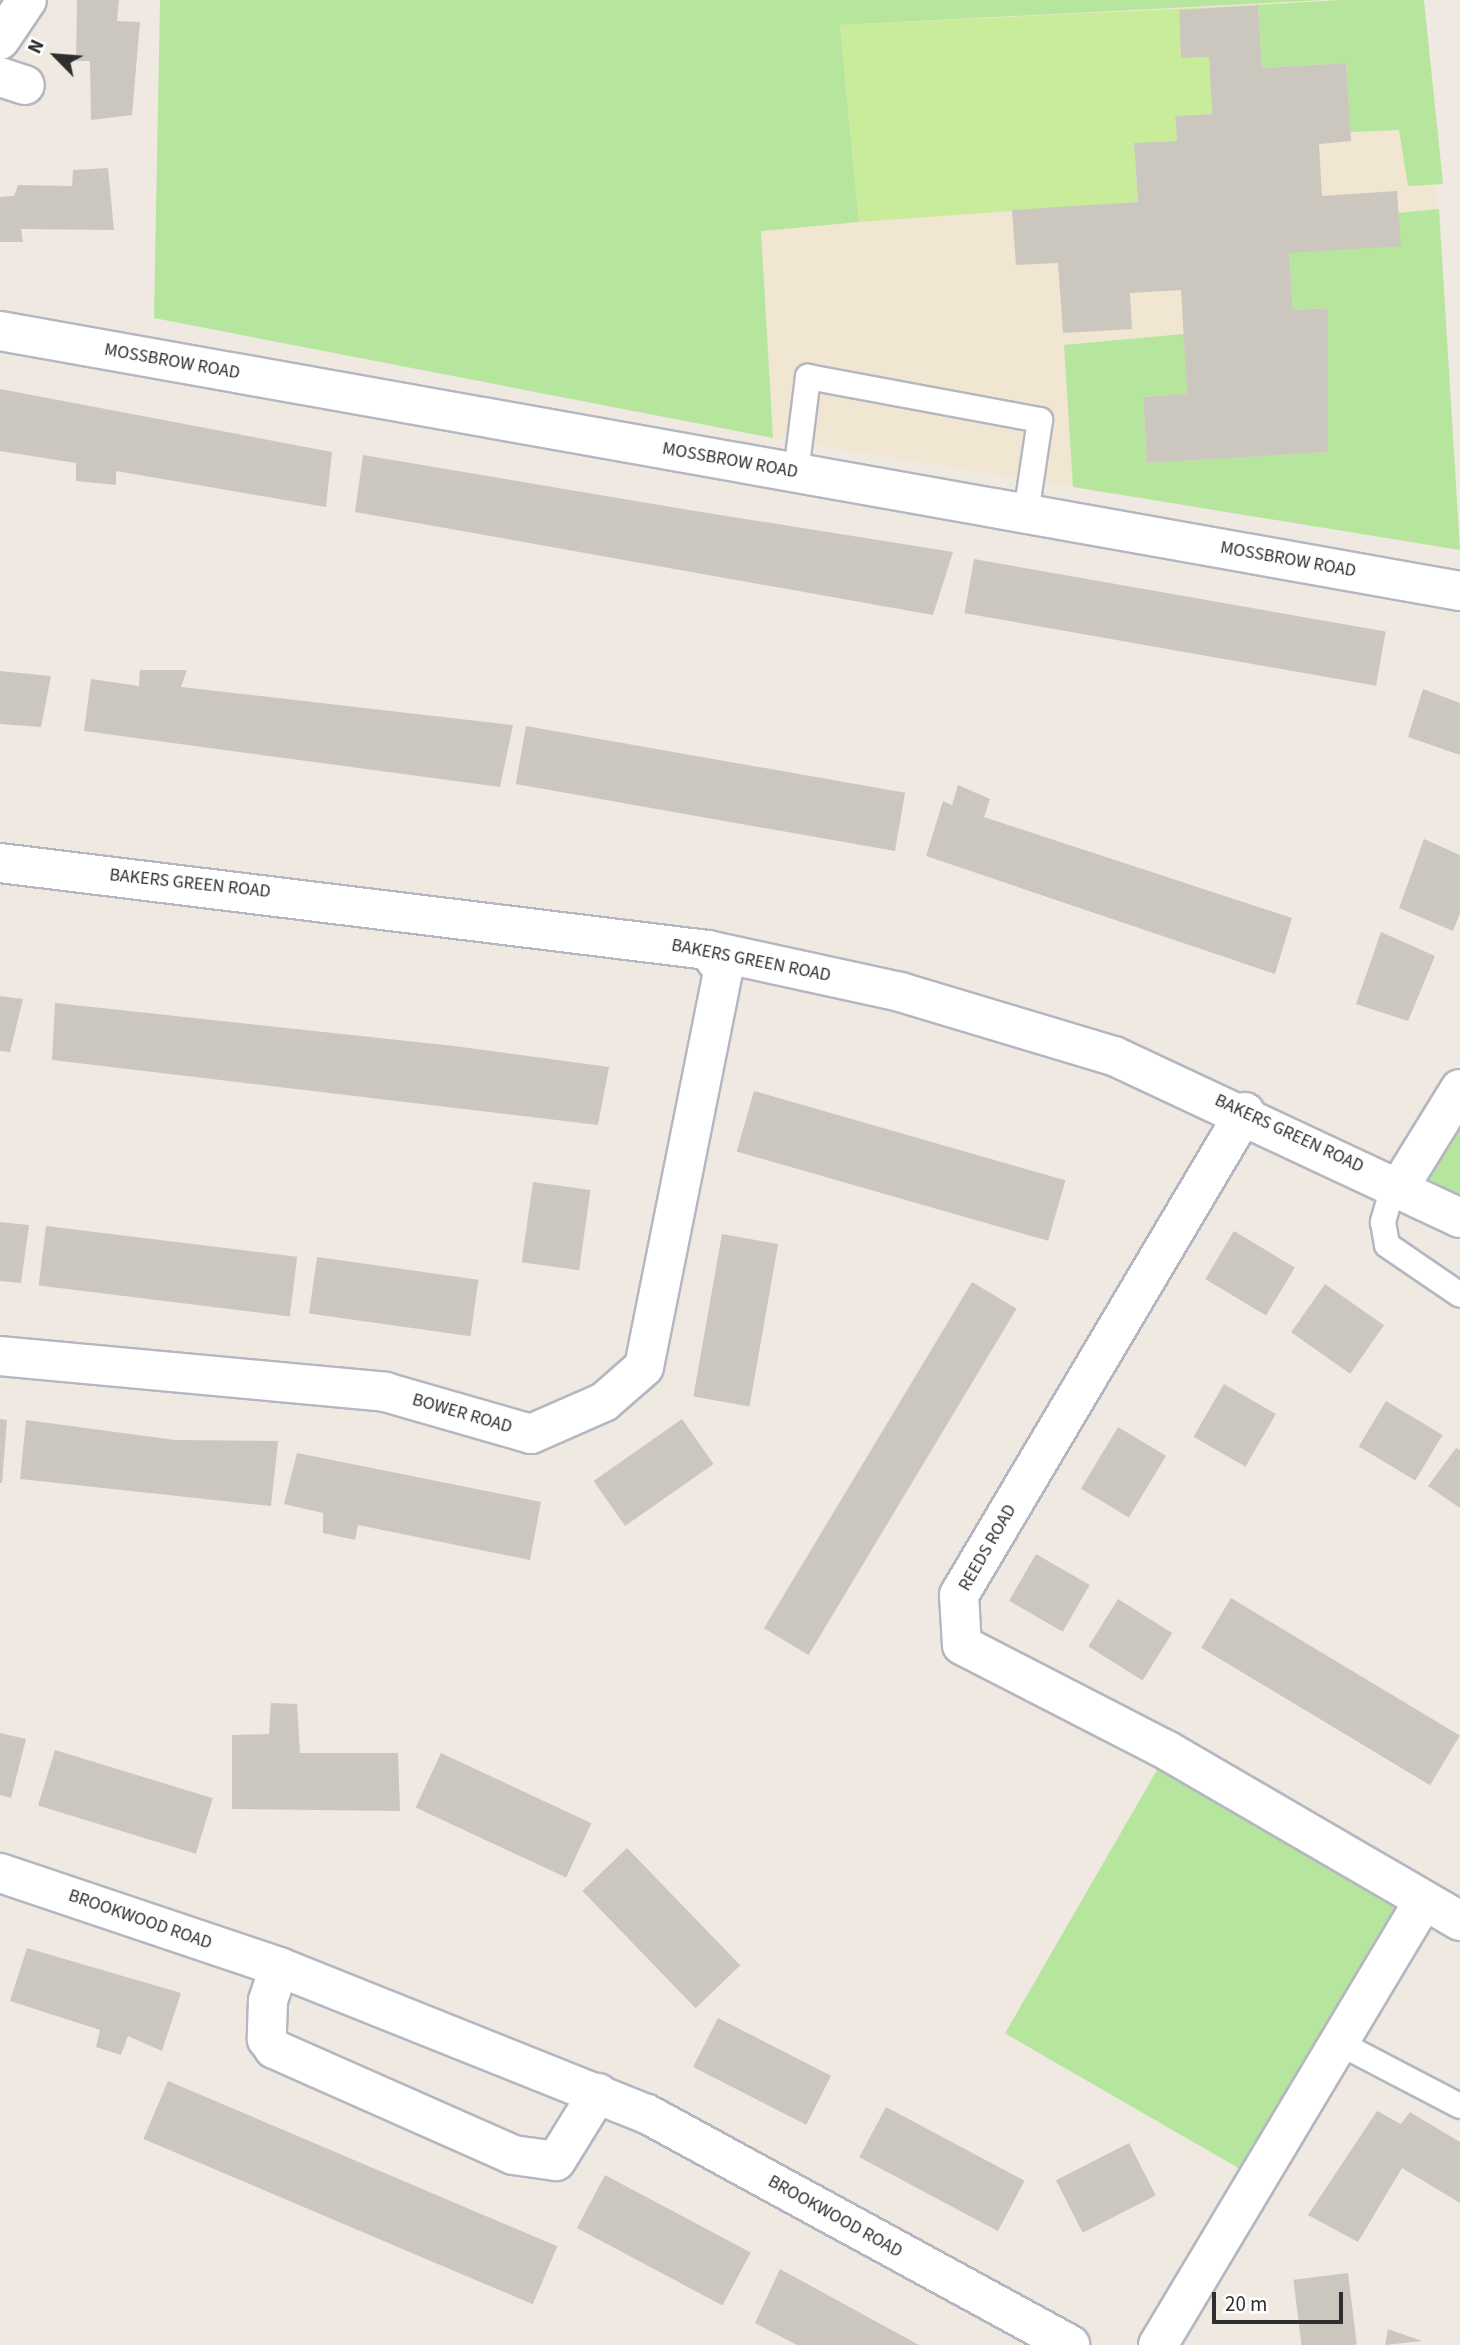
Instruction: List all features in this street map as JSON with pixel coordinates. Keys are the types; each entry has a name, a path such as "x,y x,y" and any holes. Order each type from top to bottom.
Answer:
{"street":[{"path":"5,57 27,0"},
{"name":"MOSSBROW ROAD","path":"0,331 1460,591"},
{"name":"BAKERS GREEN ROAD","path":"0,863 708,950 900,992 1114,1056 1245,1112 1397,1184 1460,1218"},
{"name":"BOWER ROAD","path":"0,1356 385,1392 531,1434 604,1402 644,1367 723,970 708,950"},
{"path":"1397,1184 1460,1089"},
{"name":"REEDS ROAD","path":"1245,1112 959,1595 962,1645 1168,1751 1460,1922"},
{"name":"BROOKWOOD ROAD","path":"0,1872 279,1967 598,2093 1021,2331 1070,2345"},
{"path":"1158,2345 1424,1900"},
{"path":"279,1967 268,2001 267,2039 274,2049 513,2155 556,2161 598,2093"}],"lane":[{"path":"796,473 808,377 1040,420 1026,513"},
{"path":"1397,1184 1382,1222 1387,1245 1460,1295"},
{"path":"1339,2043 1460,2106"}],"shaded area":[{"path":"838,0 1423,0 1460,550 773,438 761,230 859,222"}],"green space":[{"path":"160,0 1324,0 840,25 859,222 761,231 773,438 154,318"},
{"path":"1341,0 1424,0 1443,184 1408,186 1399,130 1350,132 1346,63 1262,68 1258,5"},
{"path":"1258,5 1179,10 1181,58 1209,57 1212,114 1175,116 1177,141 1134,144 1138,202 859,222 840,25"},
{"path":"1439,209 1460,550 1073,487 1064,345 1184,334 1187,394 1143,397 1147,463 1327,452 1328,308 1293,310 1289,253 1398,213"},
{"path":"1460,1089 1460,1221 1400,1186"},
{"path":"1168,1751 1424,1899 1261,2181 1005,2033"}],"building":[{"path":"77,0 119,0 117,21 140,22 132,115 91,120 90,61 76,61"},
{"path":"1258,5 1262,68 1346,63 1351,141 1319,144 1322,196 1397,191 1401,246 1289,253 1293,310 1328,308 1328,452 1147,463 1143,397 1187,394 1181,290 1130,293 1132,329 1063,333 1058,263 1016,265 1012,210 1138,202 1134,143 1177,141 1175,116 1212,114 1209,57 1181,58 1179,10"},
{"path":"108,168 114,230 21,229 23,242 0,242 0,197 14,196 18,185 72,186 73,170"},
{"path":"0,389 332,452 326,507 116,471 116,485 76,481 76,463 0,451"},
{"path":"363,455 953,552 933,615 355,512"},
{"path":"974,559 1386,632 1376,686 964,613"},
{"path":"140,670 187,670 181,687 513,725 500,787 84,731 91,679 139,686"},
{"path":"0,671 51,676 41,727 0,724"},
{"path":"1423,689 1460,703 1460,755 1408,737"},
{"path":"526,726 905,793 895,851 516,784"},
{"path":"958,785 990,799 984,817 1292,918 1275,974 926,856 943,801 952,805"},
{"path":"1424,839 1460,855 1460,913 1453,931 1399,908"},
{"path":"1381,932 1435,956 1408,1021 1356,1004"},
{"path":"0,996 23,999 10,1052 0,1051"},
{"path":"55,1003 454,1046 609,1067 598,1125 52,1060"},
{"path":"754,1091 1065,1180 1048,1241 737,1152"},
{"path":"533,1182 590,1190 579,1270 522,1262"},
{"path":"0,1222 29,1225 21,1283 0,1281"},
{"path":"46,1226 297,1257 290,1316 39,1286"},
{"path":"1234,1231 1295,1268 1266,1316 1205,1279"},
{"path":"722,1234 778,1244 749,1406 693,1396"},
{"path":"317,1257 478,1280 470,1336 309,1313"},
{"path":"972,1282 1017,1309 808,1655 764,1628"},
{"path":"1325,1284 1384,1325 1350,1374 1291,1332"},
{"path":"1224,1384 1276,1414 1245,1467 1194,1437"},
{"path":"1386,1401 1443,1435 1415,1480 1359,1446"},
{"path":"0,1419 7,1420 2,1483 0,1483"},
{"path":"682,1419 714,1464 625,1526 594,1481"},
{"path":"26,1420 175,1440 278,1441 271,1506 20,1479"},
{"path":"1118,1427 1166,1456 1129,1518 1081,1489"},
{"path":"1456,1448 1460,1450 1460,1508 1428,1486"},
{"path":"297,1453 541,1502 530,1560 358,1525 355,1540 323,1533 323,1513 284,1504"},
{"path":"1036,1554 1090,1585 1063,1632 1009,1601"},
{"path":"1231,1598 1460,1736 1430,1785 1201,1648"},
{"path":"1118,1599 1172,1633 1143,1680 1088,1646"},
{"path":"271,1703 297,1704 300,1753 398,1753 400,1811 232,1809 232,1735 269,1734"},
{"path":"0,1733 26,1739 11,1798 0,1795"},
{"path":"55,1750 213,1798 196,1854 38,1805"},
{"path":"441,1753 591,1823 566,1878 416,1807"},
{"path":"627,1848 740,1965 696,2008 582,1891"},
{"path":"27,1948 181,1993 162,2051 128,2036 121,2055 96,2047 100,2030 10,2001"},
{"path":"718,2018 831,2076 806,2125 693,2067"},
{"path":"168,2081 557,2246 533,2304 143,2139"},
{"path":"886,2107 1025,2181 998,2231 859,2157"},
{"path":"1377,2111 1401,2124 1410,2112 1460,2142 1460,2203 1402,2168 1358,2242 1308,2215"},
{"path":"1129,2143 1156,2196 1083,2233 1056,2180"},
{"path":"605,2175 751,2252 723,2305 577,2228"},
{"path":"780,2269 919,2345 797,2345 755,2323"},
{"path":"1348,2273 1357,2344 1301,2345 1293,2280"},
{"path":"1388,2329 1422,2341 1385,2345"}]}
